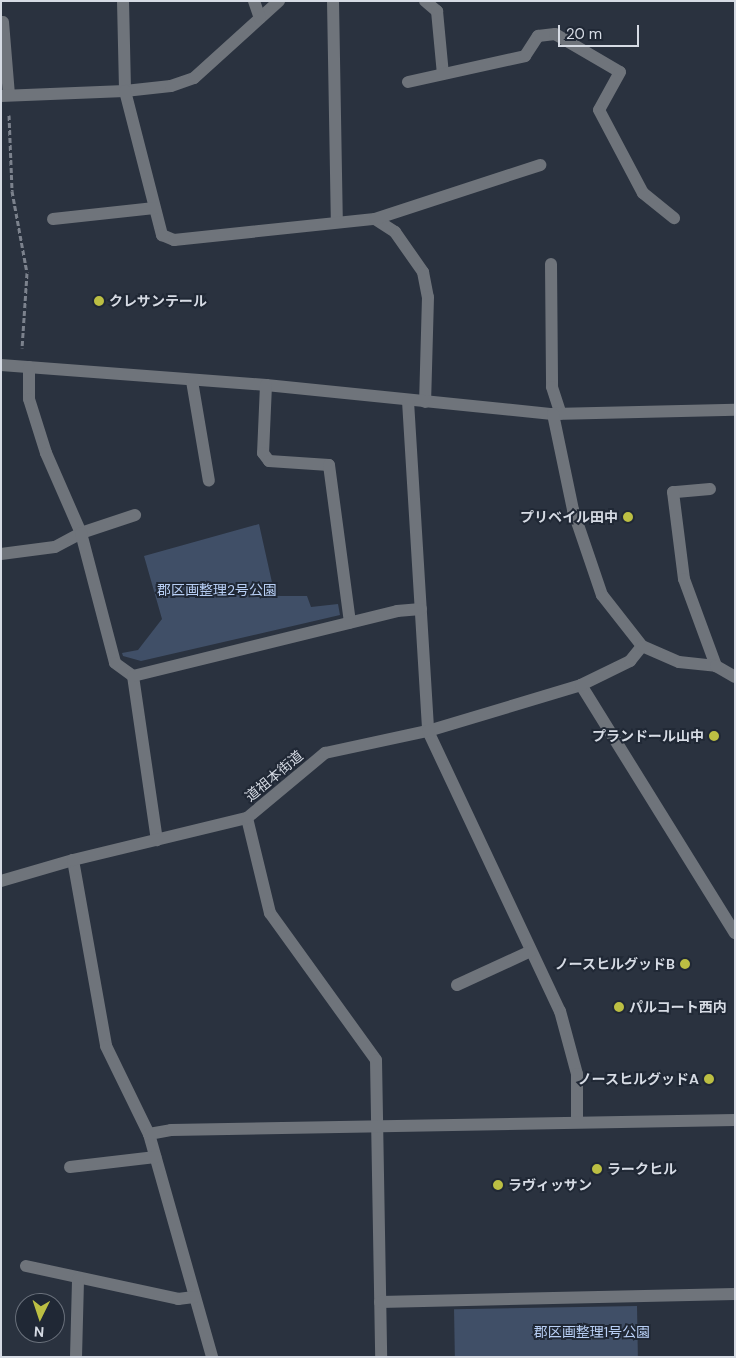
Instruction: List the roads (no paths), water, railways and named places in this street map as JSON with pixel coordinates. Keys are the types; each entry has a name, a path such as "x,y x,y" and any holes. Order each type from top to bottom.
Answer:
{"street":[{"path":"123,1 125,91 162,235 174,240 337,221 376,219 540,165"},
{"path":"254,1 260,18"},
{"path":"3,22 5,95 125,91 171,86 194,78 279,1"},
{"path":"333,1 337,221"},
{"path":"425,1 437,11 443,74"},
{"path":"408,82 524,56 538,36 555,34 620,72 599,110 643,193 674,218"},
{"path":"53,218 154,208"},
{"path":"376,219 395,232 423,272 428,298 425,402"},
{"path":"551,264 552,387 573,510 602,594 642,646 679,662 716,666 735,677"},
{"path":"1,365 192,381 266,385 557,414 735,410"},
{"path":"25,367 29,399 40,435 81,533 115,663 133,676 157,840"},
{"path":"192,381 210,481"},
{"path":"266,385 263,453 269,461 328,465 350,623"},
{"path":"408,400 428,731 531,951 572,1044 577,1074 577,1120"},
{"path":"710,489 673,492 684,579 716,666"},
{"path":"1,554 54,547 81,533 135,515"},
{"path":"133,676 350,623 421,609"},
{"name":"道祖本街道","path":"1,881 73,860 247,818 325,753 428,731 581,685 630,661 642,646"},
{"path":"581,685 735,933"},
{"path":"247,818 270,913 376,1060 382,1357"},
{"path":"73,860 106,1046 148,1134 156,1157 212,1357"},
{"path":"457,985 531,951"},
{"path":"148,1134 172,1130 577,1120 735,1120"},
{"path":"70,1167 156,1157"},
{"path":"26,1266 178,1300 194,1296"},
{"path":"76,1357 78,1279"},
{"path":"380,1302 735,1294"}],"place":[{"name":"クレサンテール","path":"99,301"},
{"name":"プリベイル田中","path":"628,517"},
{"name":"プランドール山中","path":"714,736"},
{"name":"ノースヒルグッドB","path":"685,964"},
{"name":"パルコート西内","path":"619,1007"},
{"name":"ノースヒルグッドA","path":"709,1079"},
{"name":"ラークヒル","path":"597,1169"},
{"name":"ラヴィッサン","path":"498,1185"}],"park label":[{"name":"郡区画整理2号公園","path":"217,590"},
{"name":"郡区画整理1号公園","path":"592,1332"}]}
